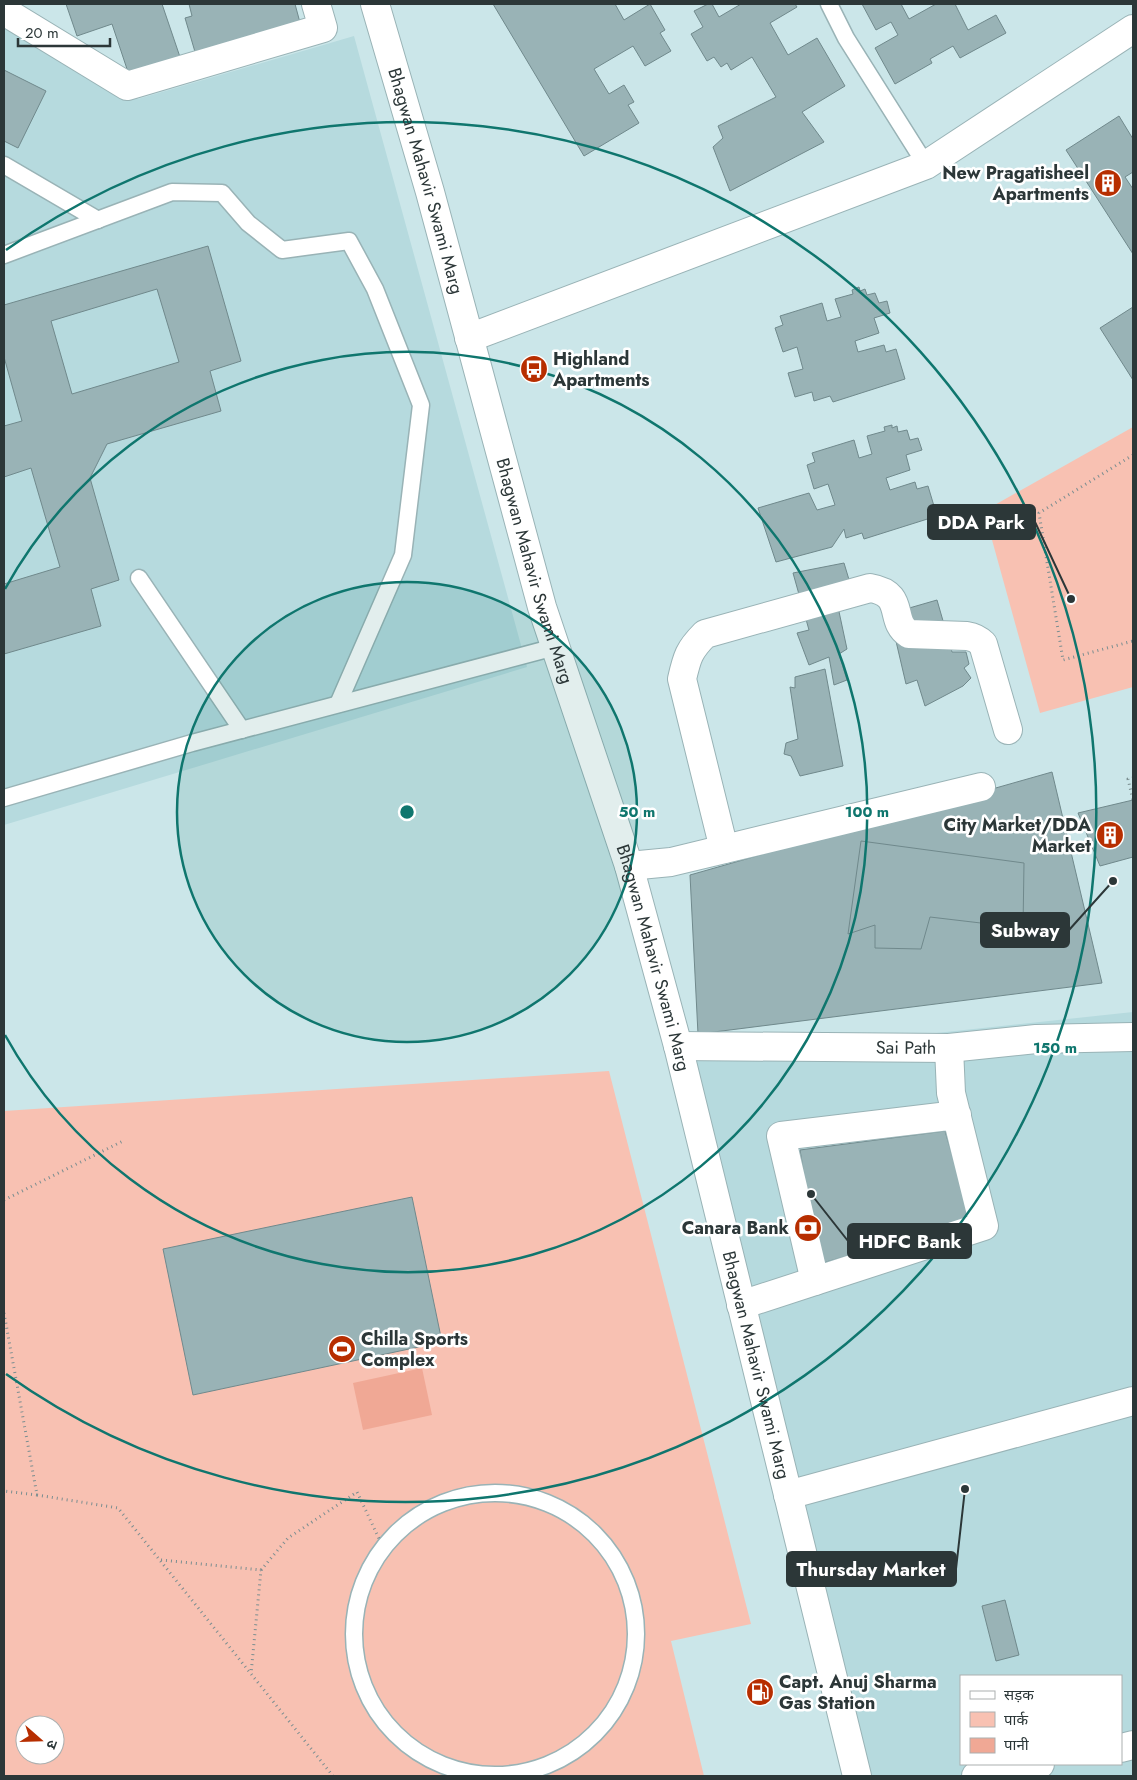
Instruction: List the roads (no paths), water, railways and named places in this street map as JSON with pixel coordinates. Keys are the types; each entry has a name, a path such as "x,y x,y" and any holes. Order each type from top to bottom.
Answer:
{"street":[{"path":"4,11 127,86 323,28 316,4"},
{"name":"Bhagwan Mahavir Swami Marg","path":"375,4 430,192 542,607 629,866 678,1046 857,1776"},
{"path":"469,338 926,165 1133,29"},
{"path":"724,849 682,679 692,646 705,634 870,588 880,590 887,593 893,600 902,630 909,634 968,636 974,637 983,644 1008,730"},
{"path":"629,866 671,862 981,787"},
{"name":"Sai Path","path":"678,1046 949,1048 1036,1039 1133,1037"},
{"path":"741,1305 984,1226 951,1093 949,1048"},
{"path":"815,1281 781,1136 957,1115"},
{"path":"788,1495 1133,1401"},
{"path":"976,1776 1035,1765"}],"lane":[{"path":"829,4 846,38 926,165"},
{"path":"4,164 98,220"},
{"path":"4,255 172,192 222,193 248,223 282,250 349,241 375,289 421,405 403,555 338,704"},
{"path":"139,578 242,730"},
{"path":"4,798 242,730 555,647"},
{"path":"496,1493 532,1498 557,1508 580,1522 594,1534 617,1563 625,1580 634,1615 635,1643 631,1670 621,1696 607,1720 588,1740 557,1760 532,1770 505,1775 477,1774 450,1768 425,1756 403,1741 384,1720 374,1705 362,1680 356,1653 355,1626 360,1598 368,1574 384,1549 403,1529 425,1513 450,1501 477,1495 496,1493"}],"water":[{"path":"422,1368 432,1415 363,1430 353,1383"}],"place":[{"name":"New Pragatisheel Apartments","path":"1108,183"},
{"name":"Highland Apartments","path":"534,369"},
{"name":"DDA Park","path":"1071,599"},
{"name":"City Market/DDA Market","path":"1110,835"},
{"name":"Subway","path":"1113,881"},
{"name":"HDFC Bank","path":"811,1194"},
{"name":"Canara Bank","path":"808,1228"},
{"name":"Chilla Sports Complex","path":"342,1349"},
{"name":"Thursday Market","path":"965,1489"},
{"name":"Capt. Anuj Sharma Gas Station","path":"760,1692"}]}
